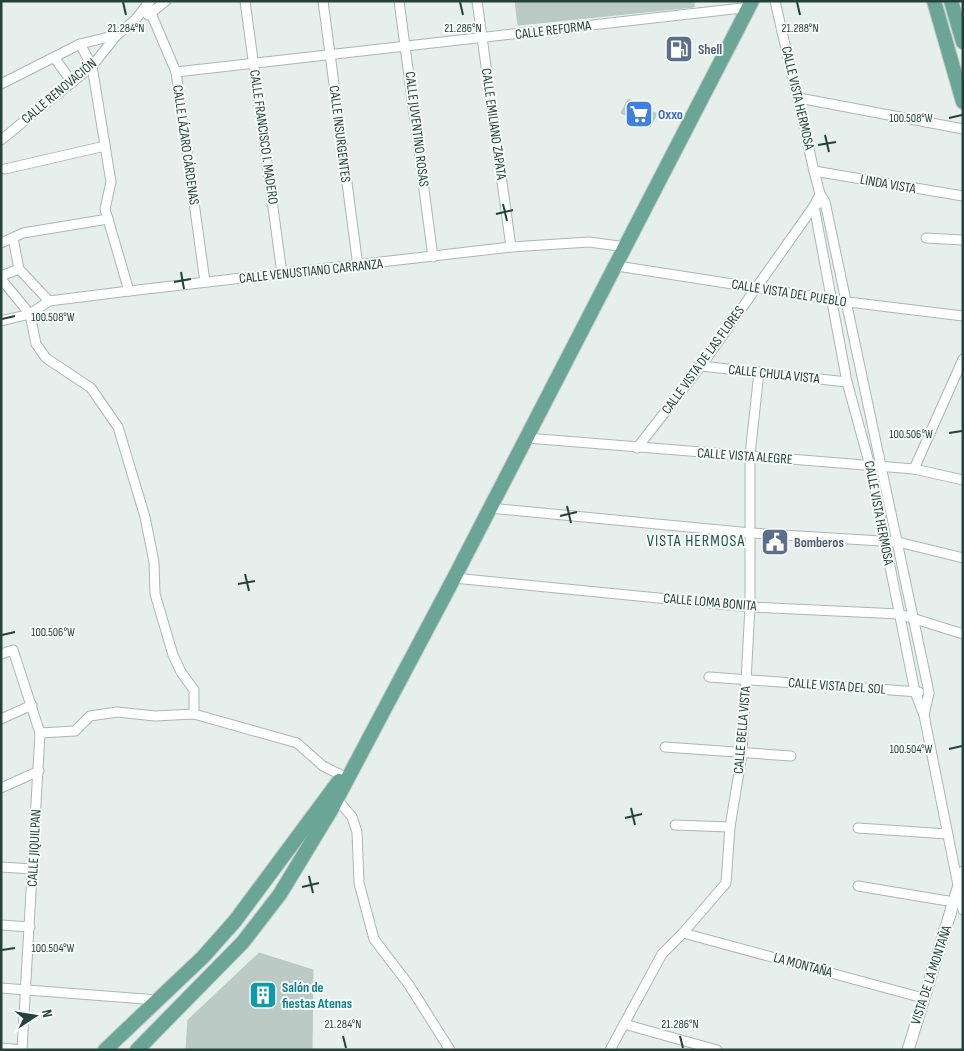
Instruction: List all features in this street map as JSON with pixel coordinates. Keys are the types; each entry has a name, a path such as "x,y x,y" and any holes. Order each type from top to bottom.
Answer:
{"main road":[{"path":"934,1 963,102"},
{"path":"951,1 963,42"},
{"path":"137,1050 243,942 280,894 337,799 753,3"},
{"path":"105,1050 203,957 235,921 348,775"}],"street":[{"name":"CALLE RENOVACIÓN","path":"135,20 152,13 166,1"},
{"name":"CALLE FRANCISCO I. MADERO","path":"245,1 282,274"},
{"name":"CALLE INSURGENTES","path":"323,1 358,266"},
{"name":"CALLE JUVENTINO ROSAS","path":"399,1 433,257"},
{"name":"CALLE EMILIANO ZAPATA","path":"477,1 511,247"},
{"name":"CALLE VISTA HERMOSA","path":"775,1 799,98 814,171 848,302 929,693 924,716"},
{"name":"CALLE RENOVACIÓN","path":"1,140 71,81 92,66 117,35 135,20 149,3"},
{"name":"CALLE LÁZARO CÁRDENAS","path":"149,3 176,72 204,282"},
{"name":"CALLE REFORMA","path":"176,72 482,39 753,3"},
{"path":"1,84 80,44 117,35"},
{"path":"80,44 92,66 111,182 105,210 129,291"},
{"path":"54,57 71,81"},
{"path":"799,98 963,129"},
{"path":"5,170 105,146"},
{"name":"LINDA VISTA","path":"814,171 963,196"},
{"path":"814,206 822,198"},
{"name":"CALLE VISTA HERMOSA","path":"814,206 847,382 870,466 915,692 924,716 959,888"},
{"name":"CALLE VISTA DE LAS FLORES","path":"637,448 701,366 814,206"},
{"path":"1,243 23,233 108,219"},
{"path":"13,238 20,269 49,301"},
{"path":"926,238 963,240"},
{"name":"CALLE VENUSTIANO CARRANZA","path":"1,321 30,314 49,301 204,282 358,266 511,247 589,242 626,247"},
{"name":"CALLE VISTA DEL PUEBLO","path":"617,266 848,302 963,316"},
{"path":"20,269 1,278 30,314 36,344 46,358 91,388 118,427 145,517 154,562 155,594 173,654 181,672 194,690 194,714"},
{"path":"914,469 963,359"},
{"name":"CALLE CHULA VISTA","path":"701,366 847,382"},
{"name":"CALLE BELLA VISTA","path":"610,1050 662,954 683,933 726,883 730,827 742,754 750,607 750,455 759,372"},
{"name":"CALLE VISTA ALEGRE","path":"527,438 914,469 963,480"},
{"path":"490,508 751,533 898,542 963,558"},
{"name":"CALLE LOMA BONITA","path":"454,578 750,607 899,614 963,634"},
{"name":"CALLE JIQUILPAN","path":"1,654 13,650 40,733 22,1050"},
{"name":"CALLE VISTA DEL SOL","path":"709,677 929,693"},
{"path":"1,718 32,706"},
{"path":"40,733 75,730 90,716 117,712 155,716 194,714 297,743 323,766 348,775"},
{"path":"665,747 791,756"},
{"path":"1,788 39,772"},
{"path":"337,799 352,818 357,832 359,882 374,939 409,985 450,1050"},
{"path":"674,825 730,827"},
{"path":"858,828 947,834"},
{"name":"CALLE VISTA HERMOSA","path":"954,856 963,870"},
{"path":"1,867 33,869"},
{"name":"VISTA DE LA MONTAÑA","path":"908,1050 923,998 959,906 959,888 963,870"},
{"path":"858,886 959,906"},
{"path":"1,926 30,927"},
{"name":"LA MONTAÑA","path":"683,933 923,998"},
{"path":"1,988 158,1000"},
{"path":"624,1024 717,1050"},
{"path":"1,1048 22,1050"}],"building":[{"path":"515,1 694,1 694,7 518,25"},
{"name":"Oxxo","path":"628,99 657,114 650,127 621,113"},
{"name":"Salón de fiestas Atenas","path":"259,953 313,970 312,1050 186,1050 188,1020"}],"place":[{"name":"Shell","path":"679,49"},
{"name":"Oxxo","path":"639,114"},
{"name":"Bomberos","path":"775,542"},
{"name":"Salón de fiestas Atenas","path":"263,995"}],"district":[{"name":"VISTA HERMOSA","path":"696,541"}]}
